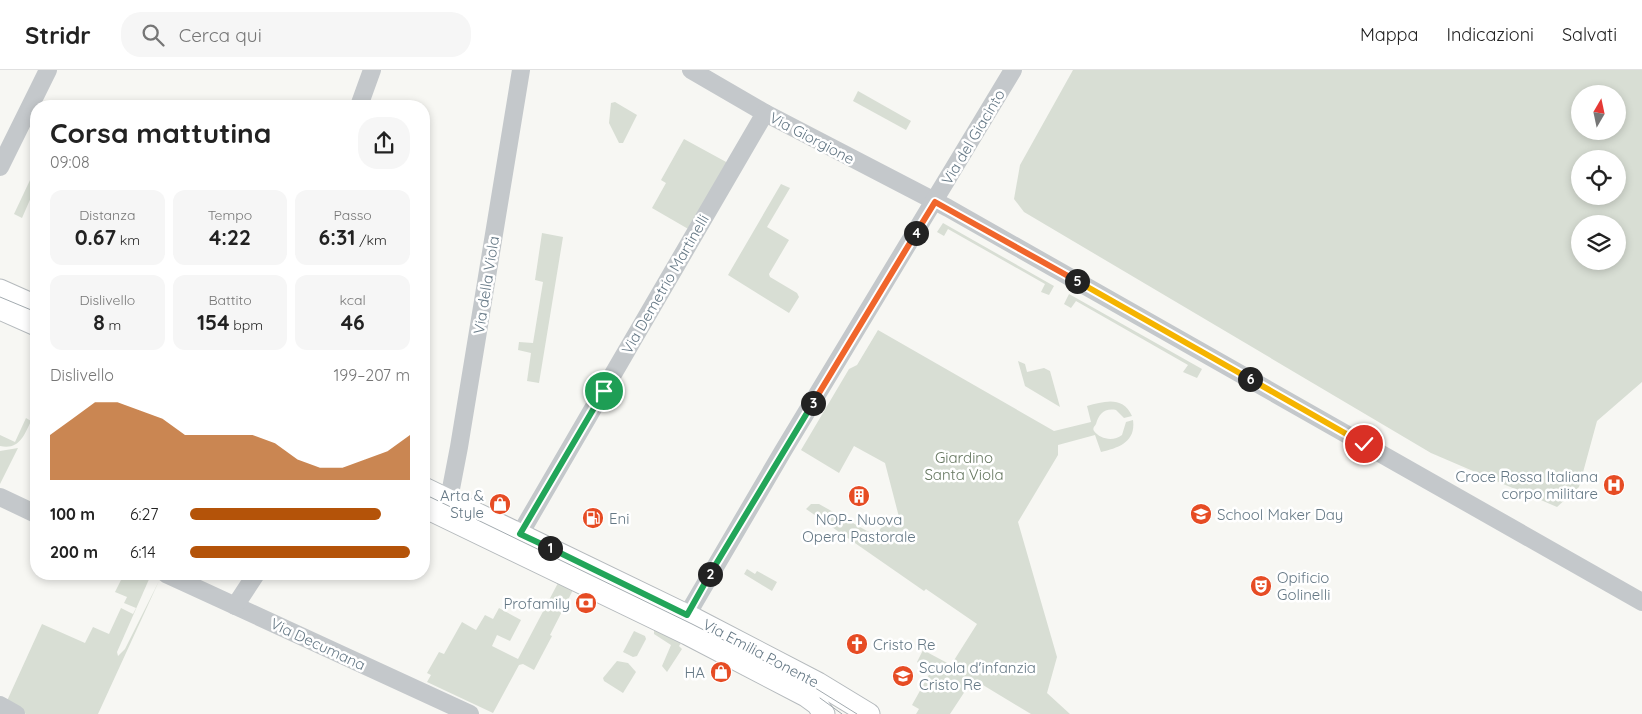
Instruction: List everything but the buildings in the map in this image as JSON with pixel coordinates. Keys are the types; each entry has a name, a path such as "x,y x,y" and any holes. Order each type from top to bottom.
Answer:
{"main road":[{"path":"0,290 30,303"},
{"path":"0,309 30,322"},
{"name":"Via Emilia Ponente","path":"430,491 687,615 818,683 862,709"},
{"name":"Via Emilia Ponente","path":"430,510 699,640 806,696 817,704 824,714 836,704 862,709"}],"street":[{"path":"33,100 48,70"},
{"path":"361,100 372,70"},
{"name":"Via della Viola","path":"449,500 460,447 521,70"},
{"name":"Via Giorgione","path":"691,70 766,113 935,202 1642,602"},
{"name":"Via del Giacinto","path":"687,615 765,480 935,202 1013,70"},
{"path":"0,167 30,106"},
{"name":"Via Demetrio Martinelli","path":"520,534 766,113"},
{"path":"0,498 30,511"},
{"name":"Via Decumana","path":"179,580 470,714"},
{"path":"235,606 252,580"},
{"path":"0,705 16,714"}],"green space":[{"path":"1073,70 1642,70 1642,382 1597,421 1579,487 1557,507 1431,453 1024,212 1014,199 1020,165"},
{"path":"858,91 911,121 906,130 853,101"},
{"path":"615,102 637,115 623,143 619,143 609,123 611,103"},
{"path":"684,139 728,163 690,230 652,208 666,183 661,180"},
{"path":"30,180 30,200 22,218 14,214"},
{"path":"781,184 790,188 767,227 789,240 769,274 770,277 797,293 799,297 789,313 728,275"},
{"path":"943,223 1054,286 1049,295 1041,292 1045,284 948,229 944,236 937,232"},
{"path":"542,233 563,237 539,383 527,381 531,353 518,350 519,342 533,343 543,282 535,280"},
{"path":"1069,294 1202,369 1197,378 1183,372 1188,365 1076,301 1071,308 1064,304"},
{"name":"Giardino Santa Viola","path":"878,330 1054,431 1091,422 1087,406 1100,403 1113,402 1124,405 1132,416 1124,418 1116,410 1105,411 1093,428 1100,436 1111,439 1122,435 1126,422 1133,420 1132,434 1120,446 1101,452 1095,435 1058,445 1058,455 1018,522 1057,657 1047,693 1070,714 1031,714 973,679 950,714 916,714 919,709 912,705 931,671 917,662 923,650 951,665 977,624 926,589 924,591 806,509 811,504 819,504 876,536 886,520 899,517 885,463 854,446 839,473 801,450 849,369 857,365"},
{"path":"1018,361 1025,364 1027,372 1044,368 1050,371 1060,407 1025,386"},
{"path":"26,418 30,420 30,423 20,441 16,444 6,447 0,446 0,435 15,442"},
{"path":"18,448 0,484 0,451"},
{"path":"747,569 755,574 757,571 777,582 772,591 744,574"},
{"path":"121,580 149,580 117,652 118,656 125,649 159,581 98,714 26,714 6,703 42,624 85,643 93,627 109,634 121,608 133,614 136,608 124,603 127,597 115,592"},
{"path":"558,583 573,590 550,635 552,636 534,670 523,664 519,665 493,713 427,682 431,675 427,673 439,652 444,654 462,622 476,630 485,615 493,619 499,608 521,620 510,641 497,635 492,646 518,659"},
{"path":"654,629 681,643 679,646 682,649 667,672 662,666 671,645 654,634"},
{"path":"634,631 645,636 646,639 637,656 633,657 623,652"},
{"path":"617,661 628,663 636,672 623,693 604,681 603,678"}],"tram line":[{"path":"0,297 30,310"},
{"path":"430,497 692,624 804,681 857,714"},
{"path":"820,698 842,714"}],"place":[{"name":"Croce Rossa Italiana corpo militare","path":"1614,485"},
{"name":"NOP- Nuova Opera Pastorale","path":"859,496"},
{"name":"Arta & Style","path":"500,504"},
{"name":"School Maker Day","path":"1201,514"},
{"name":"Eni","path":"593,518"},
{"name":"Opificio Golinelli","path":"1261,586"},
{"name":"Profamily","path":"586,603"},
{"name":"Cristo Re","path":"857,644"},
{"name":"HA","path":"721,672"},
{"name":"Scuola d'infanzia Cristo Re","path":"903,676"}],"route":[{"path":"604,391 520,534 687,615 757,494 935,202 1070,276 1364,444"}]}
